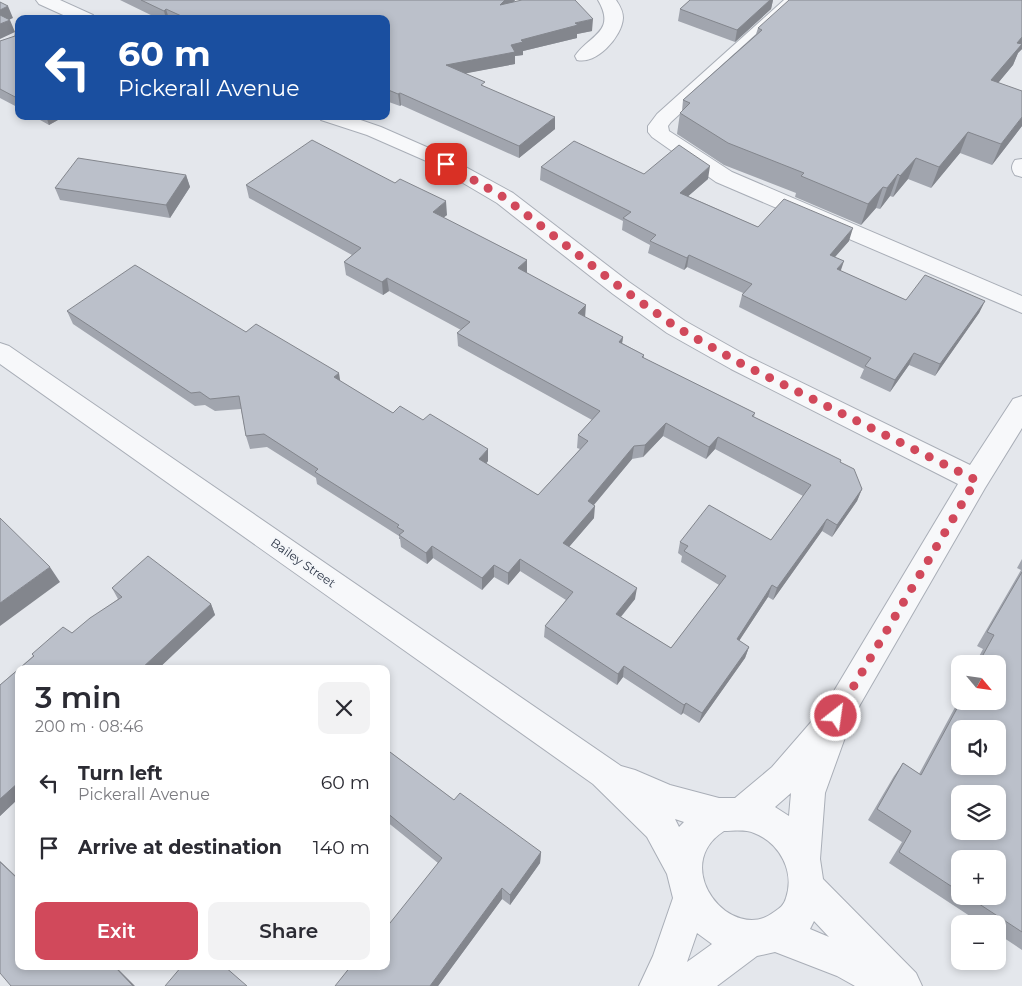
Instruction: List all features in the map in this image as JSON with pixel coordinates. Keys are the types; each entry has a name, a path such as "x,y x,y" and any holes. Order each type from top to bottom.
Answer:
{"street":[{"path":"45,0 62,15 91,0"},
{"path":"584,56 599,46 615,20 616,13 607,0"},
{"path":"786,2 664,118 658,126 659,133 664,139 701,160 724,177 1022,305"},
{"path":"340,120 374,131 431,156 505,198 621,288 676,327 740,363 976,480"},
{"path":"1022,165 1022,170"},
{"name":"Bailey Street","path":"0,352 605,773 658,825 704,916 725,932 762,936 848,962 891,986"},
{"path":"658,986 669,962 687,883 690,841 703,825 730,815 784,778 836,716 1022,406"},
{"path":"686,986 692,980 762,936 798,916 805,874 808,793 836,716"},
{"name":"Bailey Street","path":"605,773 667,801 730,815 760,817 786,834 805,874 903,986"}],"building":[{"path":"141,0 505,0 500,5 522,0 575,0 593,19 575,23 578,25 521,40 523,42 511,45 515,52 446,65 485,82 481,85 555,117 519,146 400,93 390,91 390,15 179,15 166,9 164,11"},
{"path":"690,0 770,0 737,30 680,9"},
{"path":"789,0 1022,0 1022,37 1017,43 1022,44 991,80 1022,91 1022,117 1001,144 968,132 939,167 916,158 900,176 898,174 887,188 883,187 868,204 801,176 804,173 728,143 680,113 690,103 683,100 762,30 758,28"},
{"path":"0,2 8,6 0,10"},
{"path":"0,15 10,20 0,24"},
{"path":"15,36 15,97 0,89 0,41"},
{"path":"312,140 395,183 400,179 446,201 433,212 527,260 518,268 586,305 578,313 623,337 619,342 644,355 642,357 755,413 752,416 841,460 840,462 854,469 862,489 837,525 827,519 777,588 772,585 737,639 749,647 702,713 686,703 684,705 624,666 618,674 545,626 573,592 520,559 508,573 494,565 482,578 432,546 426,553 399,535 404,531 397,527 399,525 315,472 318,469 264,434 246,436 239,396 210,399 200,392 191,393 67,311 135,265 246,332 256,324 339,373 334,377 393,413 400,406 423,420 430,414 488,449 479,459 538,495 588,441 578,435 600,411 457,333 470,322 387,278 382,282 344,262 361,248 246,185","holes":["666,423 709,447 718,437 811,485 771,540 709,505 680,542 688,546 684,551 726,576 671,648 616,614 637,588 563,543 595,506 588,501 634,446 645,445"]},
{"path":"574,141 644,174 679,145 710,166 680,193 758,227 784,199 853,228 830,255 844,261 837,269 906,300 925,275 985,301 940,364 914,353 895,380 865,366 871,358 742,295 752,284 689,255 687,258 650,241 656,235 623,218 631,212 541,167"},
{"path":"78,158 186,175 166,205 55,188"},
{"path":"0,518 50,567 0,603"},
{"path":"148,556 211,604 145,665 23,665 34,656 32,654 63,627 72,633 90,618 122,597 112,588"},
{"path":"1022,572 1022,932 1006,922 1006,915 996,915 981,905 1006,905 1006,850 951,850 951,886 899,852 911,831 877,809 903,763 921,775 956,710 1006,710 1006,655 983,655 994,635 987,632"},
{"path":"15,672 15,786 0,799 0,685"},
{"path":"390,752 454,800 460,793 541,852 510,895 502,888 430,986 335,986 348,970 390,970 390,923 442,858 390,815"},
{"path":"0,862 15,876 15,970 118,970 133,986 11,986 0,973"},
{"path":"179,970 229,970 247,986 165,986"}],"route":[{"path":"446,164 505,198 621,288 676,327 740,363 976,480 836,716"}]}
